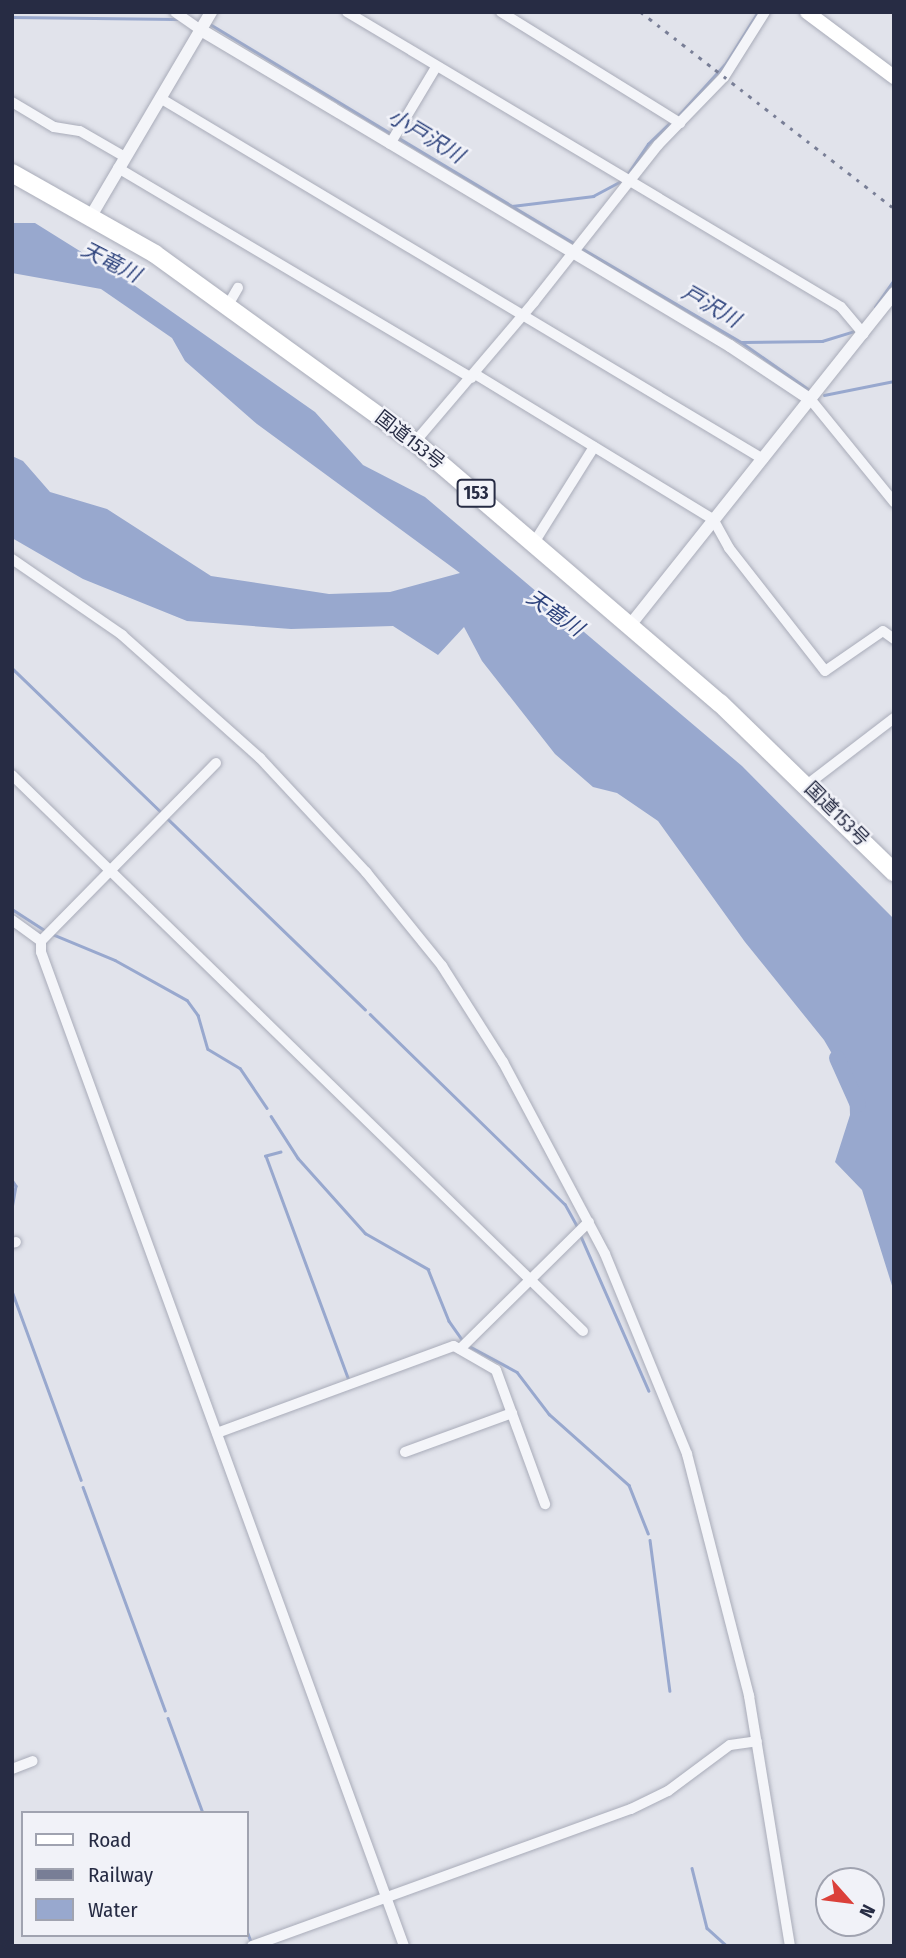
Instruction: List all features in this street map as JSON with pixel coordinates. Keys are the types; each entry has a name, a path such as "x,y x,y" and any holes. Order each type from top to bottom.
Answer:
{"highway":[{"name":"国道153号","path":"12,173 91,216 228,305 415,442 631,624 808,784 894,872"}],"main road":[{"path":"807,12 894,78"}],"street":[{"path":"347,12 841,307 860,330"},
{"path":"501,12 677,120"},
{"path":"415,442 523,316 626,178 677,120 724,77 765,12"},
{"path":"176,13 203,22 391,142 730,346 811,400 894,502"},
{"path":"91,216 203,22"},
{"path":"391,142 436,67"},
{"path":"160,98 763,459"},
{"path":"12,102 54,127 80,131 122,162 713,519 729,548 825,671 883,631 894,639"},
{"path":"228,305 237,288"},
{"path":"631,624 811,400 860,330 894,293"},
{"path":"535,541 594,447"},
{"path":"12,559 122,635 209,710 366,872 476,1017 589,1222 687,1454 738,1646 757,1741 790,1946"},
{"path":"808,784 894,718"},
{"path":"216,763 46,936 45,964 404,1946"},
{"path":"12,775 583,1331"},
{"path":"12,920 46,936"},
{"path":"460,1349 589,1222"},
{"path":"217,1433 454,1346 493,1366 545,1504"},
{"path":"405,1452 512,1413"},
{"path":"252,1946 632,1809 668,1791 730,1745 757,1741"},
{"path":"12,1769 33,1761"}],"water":[{"path":"12,223 35,223 131,283 315,412 363,465 425,497 742,766 894,919 894,1292 862,1190 835,1162 850,1115 849,1083 824,1040 745,942 658,821 617,793 593,787 555,754 482,661 464,627 438,655 393,626 291,629 187,621 83,579 12,538 12,456 23,461 50,492 107,509 211,576 329,594 390,592 460,573 257,424 185,361 172,338 101,289 12,273"}],"waterway":[{"name":"小戸沢川","path":"677,117 726,63 758,12"},
{"name":"小戸沢川","path":"12,17 177,19"},
{"name":"小戸沢川","path":"210,24 393,135"},
{"name":"小戸沢川","path":"627,175 648,144 672,121"},
{"name":"小戸沢川","path":"399,138 574,243"},
{"name":"小戸沢川","path":"512,206 593,196 623,180"},
{"name":"戸沢川","path":"583,249 741,342 811,391"},
{"name":"戸沢川","path":"875,307 894,280"},
{"name":"戸沢川","path":"741,342 822,341 855,331"},
{"path":"824,395 894,381"},
{"path":"12,668 162,813"},
{"path":"168,819 365,1009"},
{"path":"12,909 46,931"},
{"path":"52,934 115,960 187,1000 198,1015 208,1049 240,1068 267,1108"},
{"path":"370,1014 565,1204 577,1226"},
{"name":"天竜川","path":"837,1058 858,1105"},
{"path":"271,1116 298,1158 365,1233 428,1269 449,1321 463,1341"},
{"path":"281,1152 266,1156 348,1378"},
{"path":"12,1180 16,1186 12,1209"},
{"path":"580,1234 649,1391"},
{"path":"12,1291 81,1480"},
{"path":"471,1347 517,1372 549,1414 629,1485 648,1533"},
{"path":"83,1487 165,1710"},
{"path":"650,1540 670,1691"},
{"path":"168,1718 202,1811"},
{"path":"692,1868 707,1928 727,1946"},
{"path":"248,1934 252,1944"}],"railway":[{"path":"641,12 894,208"}]}
